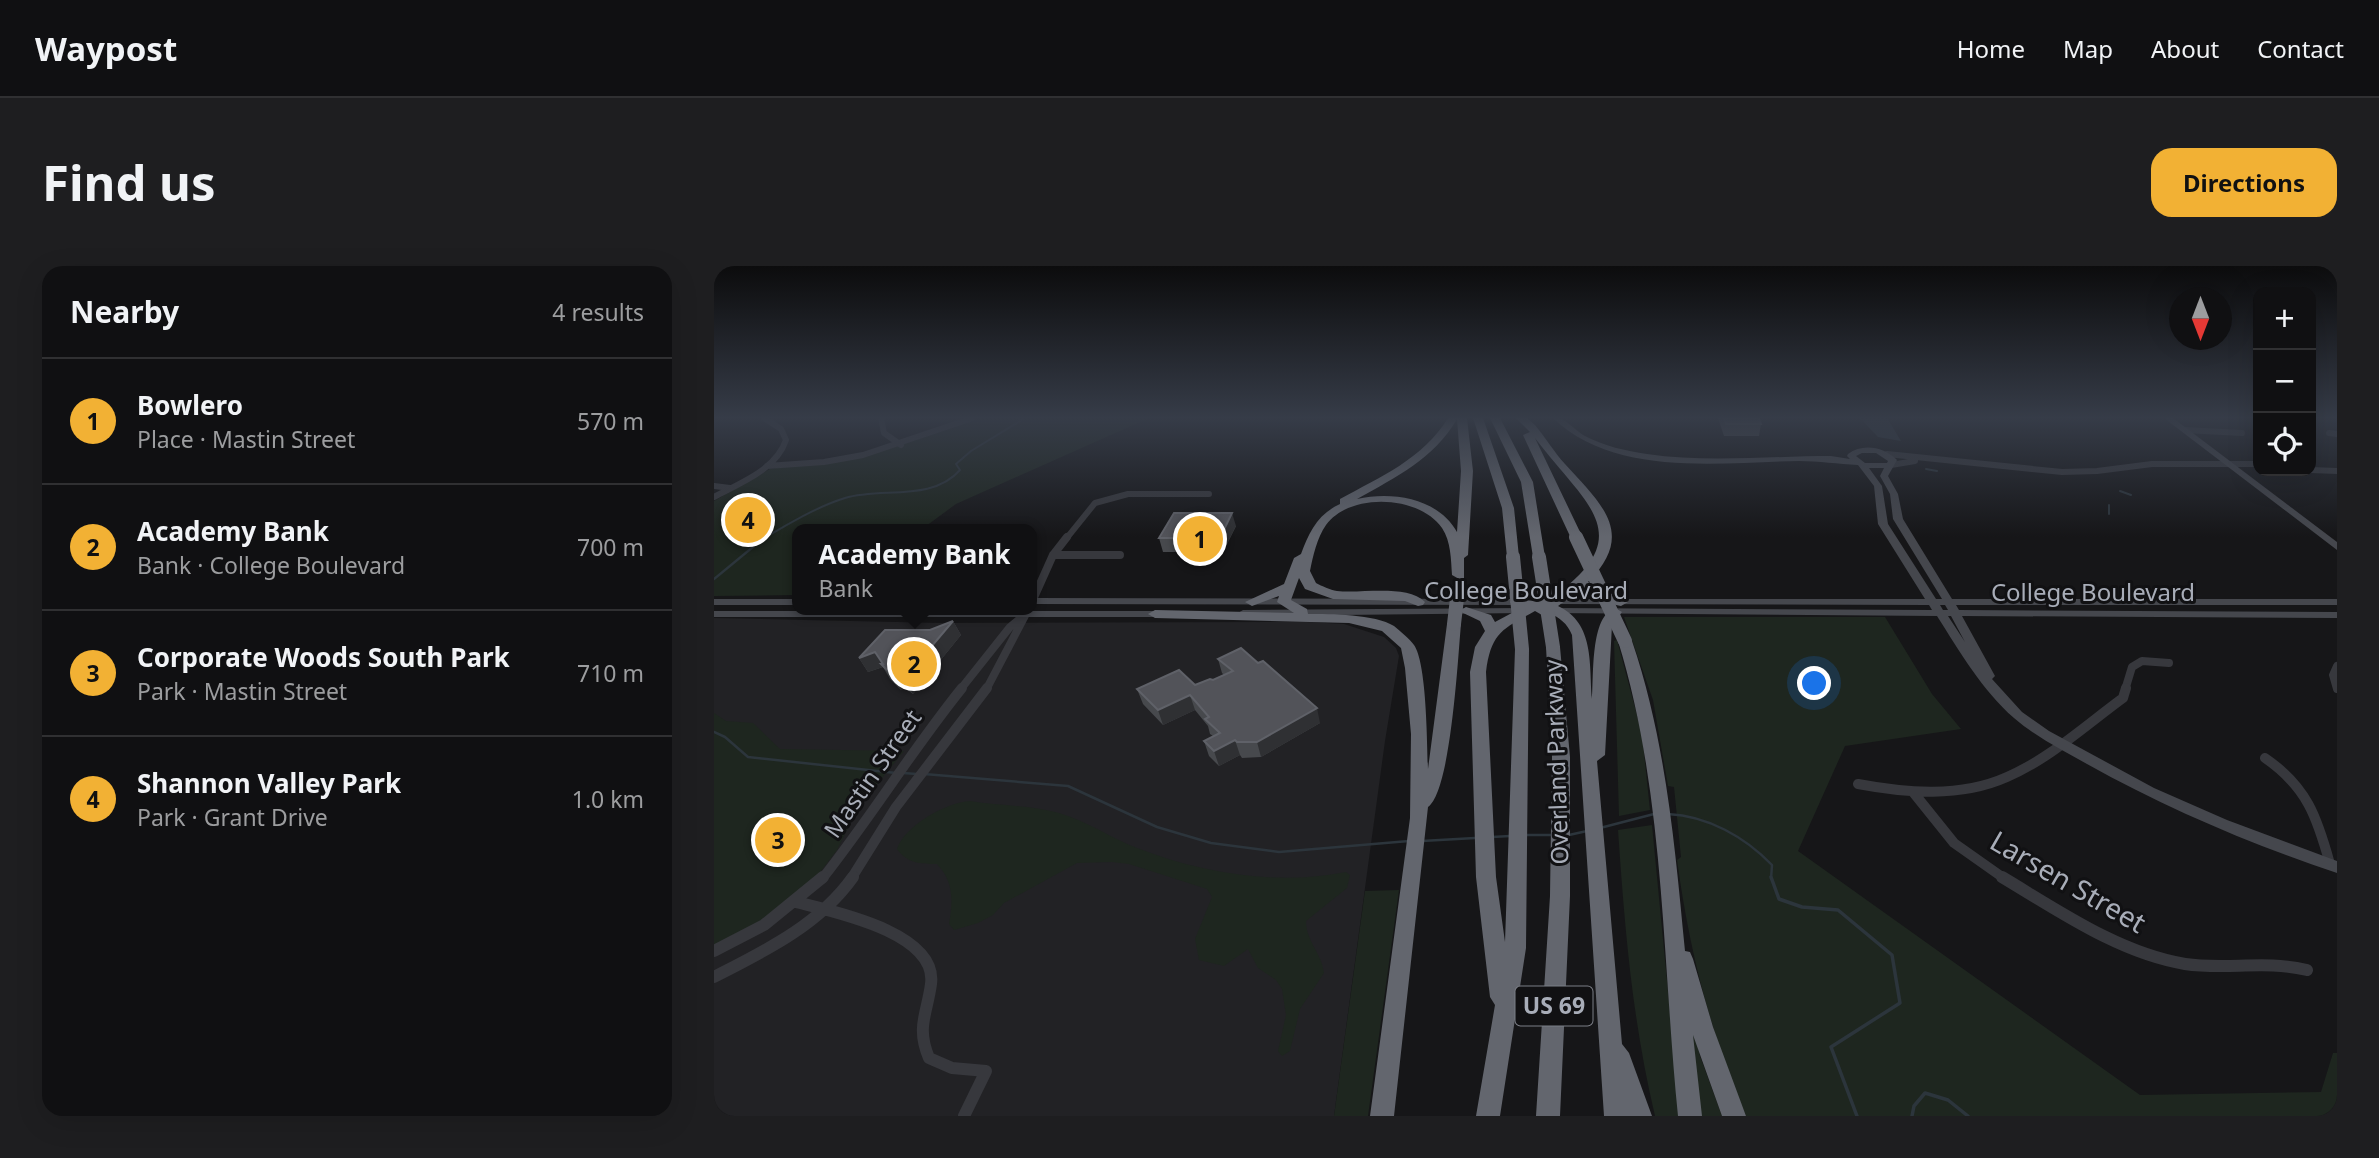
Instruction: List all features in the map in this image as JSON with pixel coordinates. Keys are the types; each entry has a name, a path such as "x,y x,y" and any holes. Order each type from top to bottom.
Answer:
{"highway":[{"path":"1302,612 1284,602 1317,519 1417,458"},
{"path":"1419,818 1438,765 1459,582 1466,458"},
{"name":"Overland Parkway","path":"1489,1116 1515,948 1522,649 1508,508 1491,458"},
{"name":"Overland Parkway","path":"1515,458 1527,482 1553,647 1561,792 1560,897 1548,1116"},
{"path":"1522,458 1527,482"},
{"path":"1539,458 1625,641 1644,705 1656,775 1668,876 1690,1116"},
{"path":"1504,1017 1486,877 1478,672 1480,655 1491,629 1542,607 1581,584 1604,551 1606,535 1602,516 1591,499 1555,458"},
{"path":"1418,601 1408,597 1333,595 1310,586 1303,571 1325,519 1343,508 1368,501 1399,500 1424,507 1441,518 1451,532 1459,582"},
{"path":"1581,584 1618,607 1605,625 1592,784 1615,1116"},
{"path":"1252,602 1289,587"},
{"path":"1542,607 1573,623 1579,635 1592,784"},
{"path":"1466,611 1486,618 1491,629"},
{"path":"1155,614 1349,619 1374,624 1396,635 1408,647 1413,668 1419,734 1419,818 1382,1116"},
{"path":"1673,929 1702,1027 1734,1116"},
{"path":"1610,1034 1640,1116"}],"main road":[{"path":"1668,458 1745,458"},
{"path":"1796,458 1890,465"},
{"path":"1853,458 1878,486 1882,521 1931,602 1959,645 2018,715 2059,743 2139,787 2186,809 2333,865"},
{"path":"1891,458 1893,460 1884,476 1894,494 1899,522 1949,602 1988,672 1990,683"},
{"path":"2222,458 2337,547"},
{"path":"1882,521 1899,522"},
{"name":"College Boulevard","path":"1037,606 1418,601 1542,607 1931,602 2337,602"},
{"path":"714,602 792,602"},
{"name":"College Boulevard","path":"1037,606 1155,614 1466,611 1542,607"},
{"name":"College Boulevard","path":"1618,607 1939,614 2337,615"},
{"name":"College Boulevard","path":"714,614 792,612"},
{"path":"1959,645 1973,645"}],"street":[{"path":"714,497 767,466 776,458"},
{"path":"767,466 850,458"},
{"path":"1924,458 2062,472 2097,471 2152,464 2253,464"},
{"path":"1890,465 1938,459"},
{"path":"2316,470 2337,471"},
{"path":"714,486 730,488"},
{"name":"Mastin Street","path":"1037,590 1053,555 1095,503 1128,494 1209,494"},
{"path":"1053,555 1120,555"},
{"name":"Mastin Street","path":"714,951 764,925 796,902 830,870 944,710 1021,615"},
{"name":"Mastin Street","path":"714,977 780,943 822,910 855,876 887,820 982,697 1025,615"},
{"path":"1858,784 1884,790 1913,792 1960,790 1996,781 2022,769 2123,698 2132,667 2142,661 2169,663"},
{"path":"2337,666 2333,675 2337,689"},
{"path":"2265,758 2294,779 2303,792 2320,826 2333,865"},
{"name":"Larsen Street","path":"1913,792 1944,833 1982,864 2128,947 2187,964 2213,966 2269,962 2307,970"},
{"path":"796,902 900,936 914,947 925,961 932,979 921,1032 929,1058 952,1068 986,1071 964,1116"}],"shaded area":[{"path":"855,458 1060,458 956,504 929,524 792,524 792,595 714,596 714,501 770,469"},
{"path":"1624,617 1885,617 1932,694 1961,729 1845,746 1798,851 2140,1095 2321,1092 2333,1053 2337,1053 2337,1116 1746,1116 1722,1054 1702,990 1677,860 1681,857 1674,787 1668,786 1653,700"},
{"path":"714,618 941,623 1307,622 1344,624 1384,637 1396,648 1399,656 1334,1116 714,1116"},
{"path":"1617,640 1642,734 1650,810 1619,816 1614,641"},
{"path":"714,713 726,721 753,723 780,749 904,751 858,808 837,850 811,884 781,910 714,946"},
{"path":"970,801 1059,813 1137,848 1213,870 1240,875 1294,878 1346,872 1350,875 1347,888 1306,921 1308,935 1324,973 1300,1009 1290,1051 1282,1056 1278,1051 1286,1015 1282,989 1276,980 1258,968 1248,949 1224,966 1199,960 1195,939 1212,897 1207,889 1129,864 1077,863 1004,903 993,915 954,930 949,924 951,892 943,871 937,864 910,860 897,849 901,840 917,824 950,806"},
{"path":"1652,825 1680,1116 1655,1116 1640,1044 1627,939 1618,830"},
{"path":"1399,890 1368,1116 1334,1116 1365,891"},
{"path":"1689,1027 1694,1027 1700,1056 1722,1116 1700,1116"}],"building":[{"path":"1174,513 1232,513 1220,538 1159,538"},
{"path":"953,621 904,679 897,673 892,675 881,664 875,652 859,658 885,630 930,630"},
{"path":"1241,648 1258,663 1263,661 1317,708 1257,742 1235,740 1214,751 1204,741 1220,733 1205,719 1209,717 1190,695 1158,710 1137,689 1179,670 1195,685 1213,680 1233,671 1218,659"}],"waterway":[{"path":"764,538 813,511 845,498 906,492 935,486 949,480 960,470 956,464 963,458"},
{"path":"1926,469 1937,471"},
{"path":"2120,491 2131,495"},
{"path":"2109,505 2109,514"},
{"path":"714,579 764,538"},
{"path":"714,732 725,737 748,757 896,773"},
{"path":"903,773 917,774"},
{"path":"924,774 1068,786 1157,827 1211,843 1279,852 1409,841"},
{"path":"1600,828 1654,814"},
{"path":"1668,814 1697,819 1738,837 1772,865 1771,877"},
{"path":"1569,835 1587,831"},
{"path":"1524,835 1552,835"},
{"path":"1492,837 1510,836"},
{"path":"1422,841 1475,838"},
{"path":"1771,877 1779,899 1802,907 1838,910 1892,955 1900,1003 1831,1047 1857,1116"},
{"path":"1912,1116 1914,1106 1925,1093 1948,1100 1968,1116"}],"place":[{"name":"Shannon Valley Park","path":"748,520"},
{"name":"Bowlero","path":"1200,539"},
{"name":"Academy Bank","path":"914,664"},
{"name":"Corporate Woods South Park","path":"778,840"}]}
